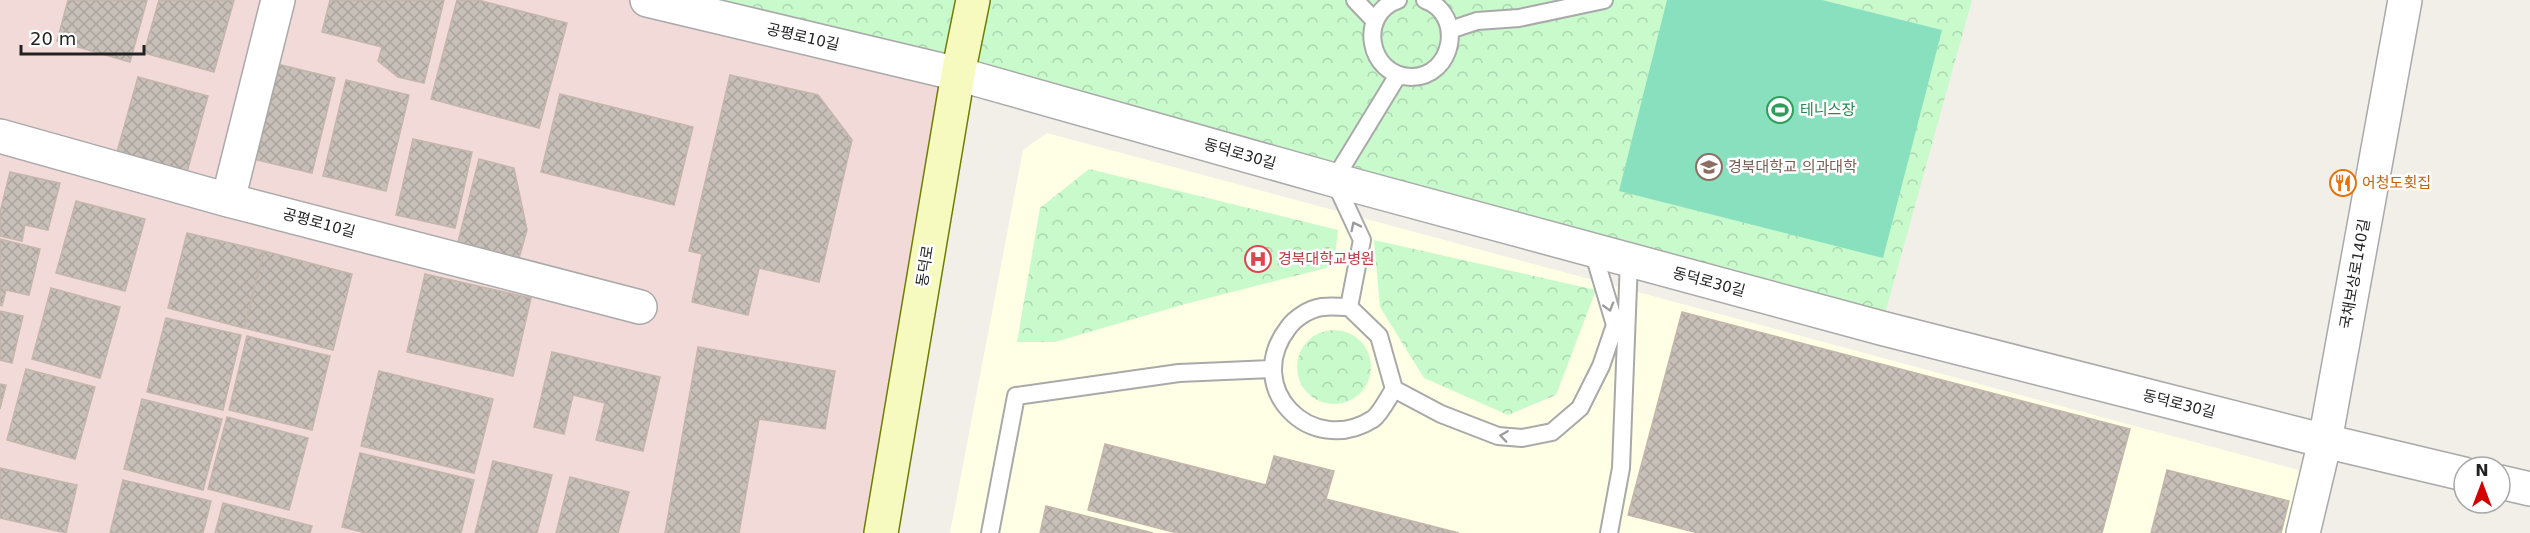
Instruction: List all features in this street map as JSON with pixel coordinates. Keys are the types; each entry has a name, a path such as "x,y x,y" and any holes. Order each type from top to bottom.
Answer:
{"main road":[{"name":"동덕로","path":"881,533 958,74 973,0"}],"street":[{"path":"228,200 278,0"},
{"name":"공평로10길","path":"647,0 958,74"},
{"name":"국채보상로140길","path":"2303,533 2325,441 2405,0"},
{"name":"동덕로30길","path":"958,74 1334,180 1881,328 2452,471"},
{"name":"공평로10길","path":"0,136 228,200 640,307"},
{"path":"2512,485 2530,489"}],"lane":[{"path":"1355,0 1375,21"},
{"path":"1398,0 1381,10 1371,34 1372,47 1377,59 1387,69 1398,75 1412,77 1425,74 1437,67 1446,56 1450,44 1450,30 1438,8 1425,0"},
{"path":"1450,30 1477,21 1519,18 1604,0"},
{"path":"1349,307 1362,240 1334,180 1398,75"},
{"path":"1394,389 1374,418 1342,432 1307,425 1281,402 1271,369 1278,341 1295,319 1320,307 1349,307 1378,336 1394,389 1441,414 1498,436 1522,438 1552,432 1580,408 1601,366 1615,325 1593,251"},
{"path":"1609,533 1621,468 1629,260"},
{"path":"990,533 1016,396 1179,373 1271,369"}],"shaded area":[{"path":"0,0 681,0 958,74 881,533 0,533"},
{"name":"경북대학교병원","path":"1047,133 2332,479 2318,533 950,533 1023,150"}],"green space":[{"name":"경북대학교 의과대학","path":"647,0 1972,0 1881,328"},
{"name":"테니스장","path":"1667,0 1822,0 1942,30 1883,258 1619,191"},
{"path":"1089,169 1338,230 1334,266 1185,304 1055,342 1017,342 1040,208"},
{"path":"1374,240 1596,290 1556,395 1508,415 1424,378 1380,307"},
{"path":"1334,330 1355,336 1365,346 1371,367 1365,388 1355,398 1334,404 1313,398 1303,388 1297,367 1303,346 1313,336"}],"building":[{"path":"68,0 147,0 130,62 57,41"},
{"path":"159,0 234,0 214,72 144,53"},
{"path":"330,0 444,0 424,83 398,77 378,61 382,47 322,32"},
{"path":"457,0 478,0 567,23 539,128 431,99"},
{"path":"273,63 335,78 312,173 249,158"},
{"path":"730,75 818,95 852,140 819,282 759,268 748,315 692,302 702,254 689,251"},
{"path":"138,77 208,96 187,172 117,152"},
{"path":"346,80 409,95 386,191 323,176"},
{"path":"560,94 693,127 674,205 541,172"},
{"path":"413,139 472,152 455,228 396,215"},
{"path":"479,159 514,168 527,230 519,258 458,242"},
{"path":"10,172 60,183 48,230 25,225 22,241 0,236 0,212"},
{"path":"76,201 145,219 125,291 56,273"},
{"path":"187,233 264,251 244,328 168,308"},
{"path":"0,239 40,249 29,295 6,290 2,306 0,305"},
{"path":"264,251 352,274 333,350 244,328"},
{"path":"425,274 531,298 513,376 407,352"},
{"path":"51,288 120,307 100,378 32,359"},
{"path":"0,311 23,316 12,363 0,360"},
{"path":"1682,312 2130,429 2102,533 1698,533 1628,515"},
{"path":"166,318 241,335 223,410 147,392"},
{"path":"247,336 330,356 312,430 229,410"},
{"path":"698,347 835,371 825,429 759,419 739,533 665,533"},
{"path":"552,352 660,377 643,451 596,440 605,403 573,395 564,434 534,427"},
{"path":"26,369 95,387 75,459 7,440"},
{"path":"379,371 493,399 474,473 361,446"},
{"path":"0,384 6,385 0,409"},
{"path":"142,399 222,419 203,490 124,469"},
{"path":"227,417 308,438 289,510 208,489"},
{"path":"1105,444 1266,485 1274,456 1334,471 1326,499 1459,533 1177,533 1088,510"},
{"path":"360,453 474,480 461,533 366,533 342,527"},
{"path":"493,461 552,475 537,533 475,533"},
{"path":"0,468 77,485 66,533 0,518"},
{"path":"2167,470 2289,501 2281,533 2151,533"},
{"path":"570,477 629,492 618,533 556,533"},
{"path":"123,480 211,501 203,533 110,533"},
{"path":"223,503 312,526 310,533 215,533"},
{"path":"1046,506 1153,533 1040,533"}],"place":[{"name":"테니스장","path":"1780,110"},
{"name":"경북대학교 의과대학","path":"1709,167"},
{"name":"어청도횟집","path":"2343,183"},
{"name":"경북대학교병원","path":"1258,259"}]}
